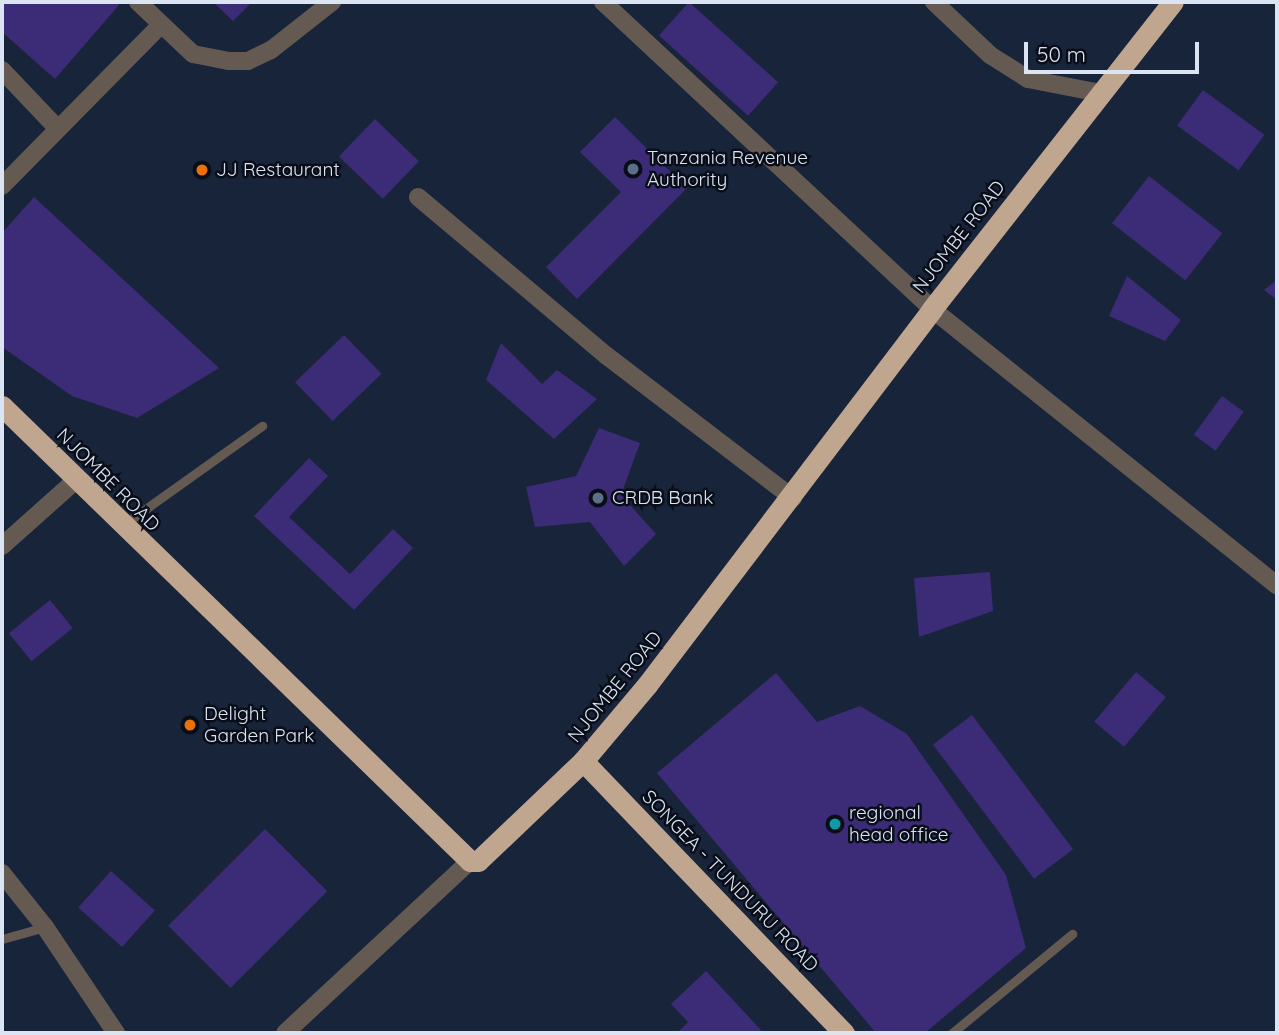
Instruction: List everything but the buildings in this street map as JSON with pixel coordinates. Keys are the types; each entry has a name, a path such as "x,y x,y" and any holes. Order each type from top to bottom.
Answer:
{"highway":[{"name":"NJOMBE ROAD","path":"2,406 121,526 470,861 485,858 583,761 793,498 932,309 1173,2"},
{"name":"SONGEA - TUNDURU ROAD","path":"583,761 844,1033"}],"street":[{"path":"138,2 160,26 193,54 248,61 271,50 332,2"},
{"path":"603,2 932,309 1277,585"},
{"path":"934,2 990,55 1028,79 1100,93"},
{"path":"2,186 160,26"},
{"path":"2,70 58,129"},
{"path":"418,197 607,356 793,498"},
{"path":"2,547 75,481"},
{"path":"285,1033 470,861"},
{"path":"2,873 45,927 116,1033"}],"lane":[{"path":"121,526 262,426"},
{"path":"2,939 45,927"},
{"path":"951,1033 1072,934"}],"place":[{"name":"Tanzania Revenue Authority","path":"633,169"},
{"name":"JJ Restaurant","path":"202,170"},
{"name":"CRDB Bank","path":"598,498"},
{"name":"Delight Garden Park","path":"190,725"},
{"name":"regional head office","path":"835,824"}]}
